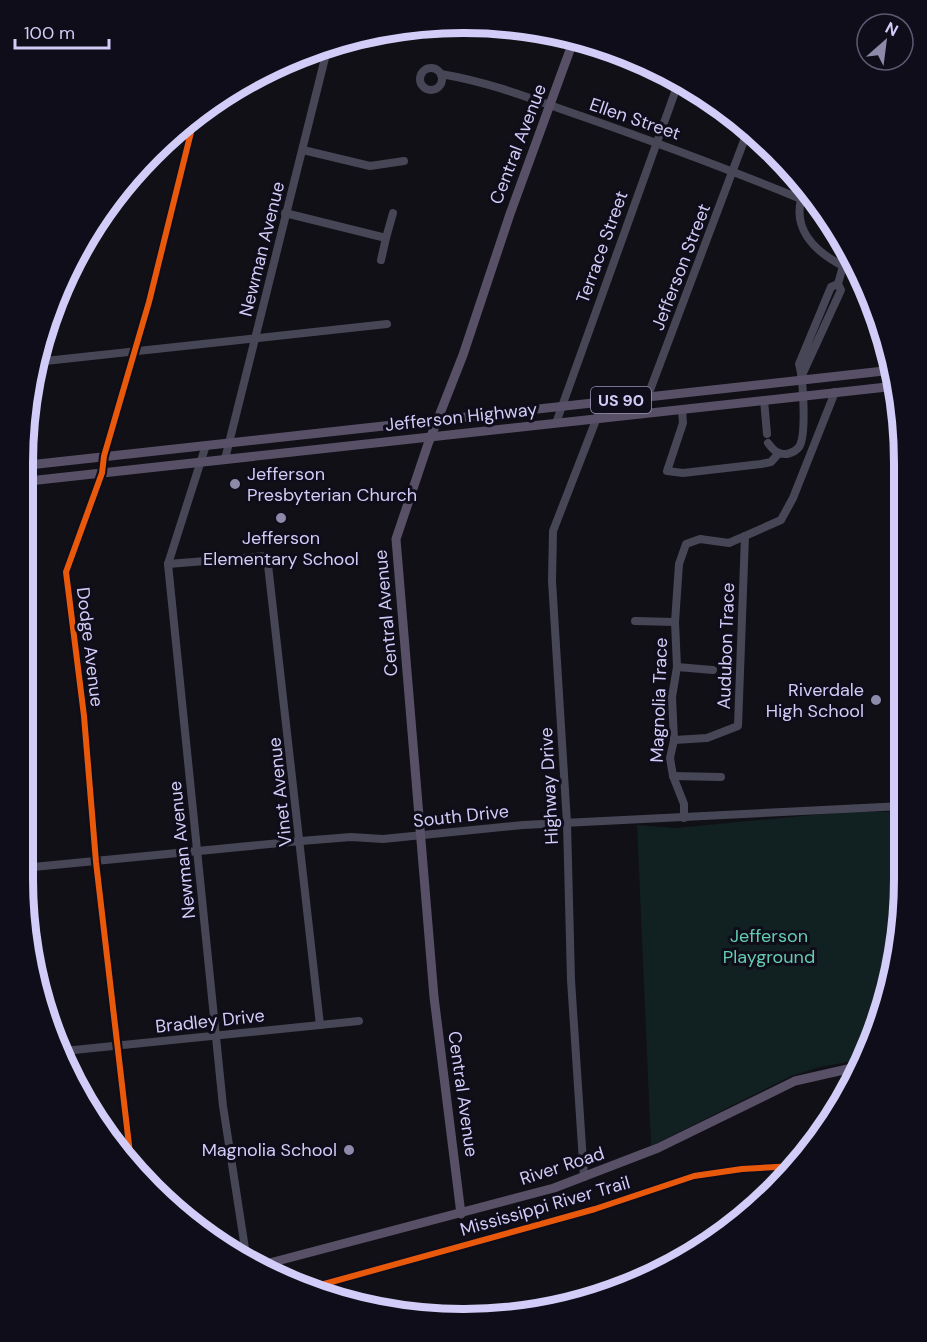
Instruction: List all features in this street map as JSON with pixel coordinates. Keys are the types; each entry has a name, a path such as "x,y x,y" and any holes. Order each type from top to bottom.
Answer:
{"main road":[{"name":"Central Avenue","path":"461,1214 440,1049 396,539 571,47"},
{"name":"Jefferson Highway","path":"33,465 648,397 802,377 884,371"},
{"name":"Jefferson Highway","path":"33,481 887,387"},
{"name":"River Road","path":"270,1263 461,1214 584,1177 658,1148 795,1082 850,1069"}],"street":[{"name":"Newman Avenue","path":"225,459 326,56"},
{"name":"Ellen Street","path":"441,74 496,85 799,194"},
{"name":"Terrace Street","path":"556,423 560,406 676,89"},
{"name":"Dodge Avenue","path":"129,1150 96,862 84,716 66,572 102,473 104,456 136,350 191,130"},
{"name":"Jefferson Street","path":"641,414 745,138"},
{"path":"303,150 370,166 404,161"},
{"path":"682,410 683,423 667,471 683,472 771,462 779,453 793,452 799,447 803,435 802,377 841,290 838,284 843,266 822,255 805,236 800,225 802,197"},
{"path":"285,213 386,238"},
{"path":"381,260 393,213"},
{"path":"46,361 387,324"},
{"path":"675,622 679,564 686,544 699,538 729,543 781,520 793,498 835,392"},
{"path":"764,400 768,438 779,453"},
{"name":"Highway Drive","path":"584,1177 571,980 567,823 552,581 553,531 603,402"},
{"name":"Newman Avenue","path":"206,445 168,564 224,1106 245,1249"},
{"name":"Audubon Trace","path":"674,740 707,738 738,726 745,536"},
{"name":"Vinet Avenue","path":"168,564 267,556 320,1025"},
{"name":"Magnolia Trace","path":"635,621 675,622 677,667 672,697 674,740 670,758 673,776 684,804 684,818"},
{"path":"677,667 713,670"},
{"path":"673,776 721,777"},
{"name":"South Drive","path":"33,867 351,837 383,839 567,823 894,806"},
{"name":"Bradley Drive","path":"69,1051 359,1021"}],"green space":[{"name":"Jefferson Playground","path":"845,812 894,812 893,907 886,962 879,990 853,1061 820,1067 791,1076 651,1146 637,825 675,828"}],"cycle path":[{"path":"130,1150 96,862 84,716 66,572 102,473 104,456 149,302 192,130"},
{"name":"Mississippi River Trail","path":"322,1285 595,1209 694,1176 742,1169 783,1167"}],"place":[{"name":"Jefferson Presbyterian Church","path":"235,484"},
{"name":"Jefferson Elementary School","path":"281,518"},
{"name":"Riverdale High School","path":"876,700"},
{"name":"Magnolia School","path":"349,1150"}]}
